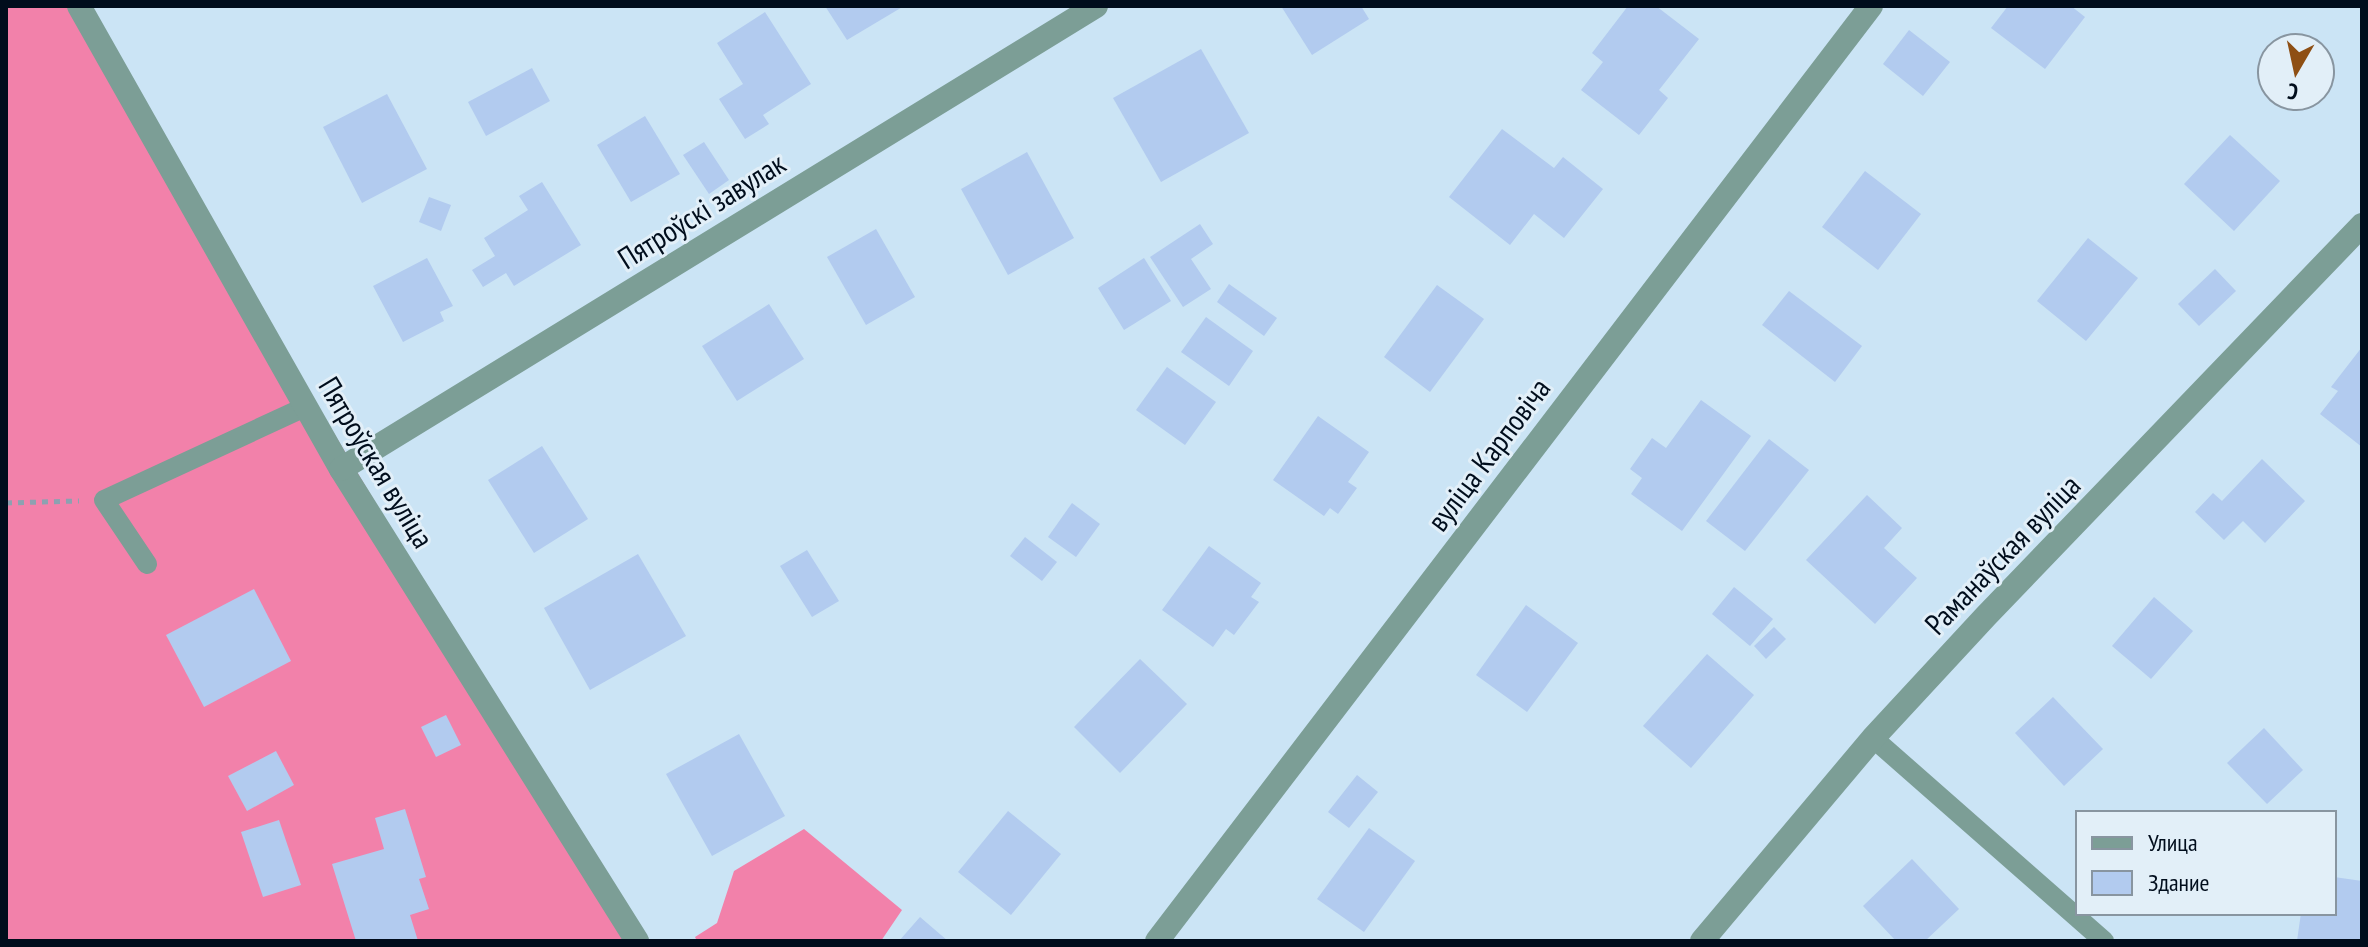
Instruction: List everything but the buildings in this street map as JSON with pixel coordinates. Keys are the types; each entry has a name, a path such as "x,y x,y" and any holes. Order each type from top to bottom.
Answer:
{"street":[{"name":"Пятроўская вуліца","path":"79,6 341,469 637,941"},
{"name":"Пятроўскі завулак","path":"341,469 1096,6"},
{"name":"вуліца Карповіча","path":"1157,941 1871,6"},
{"name":"Раманаўская вуліца","path":"1702,941 1873,738 1997,604 2362,225"}],"lane":[{"path":"147,564 104,500 305,407"},
{"path":"1873,738 2104,941"}],"path":[{"path":"6,503 104,500"}],"shaded area":[{"path":"6,6 79,6 637,941 6,941"},
{"path":"804,829 902,910 881,941 697,941 695,937 717,923 734,871"}]}
